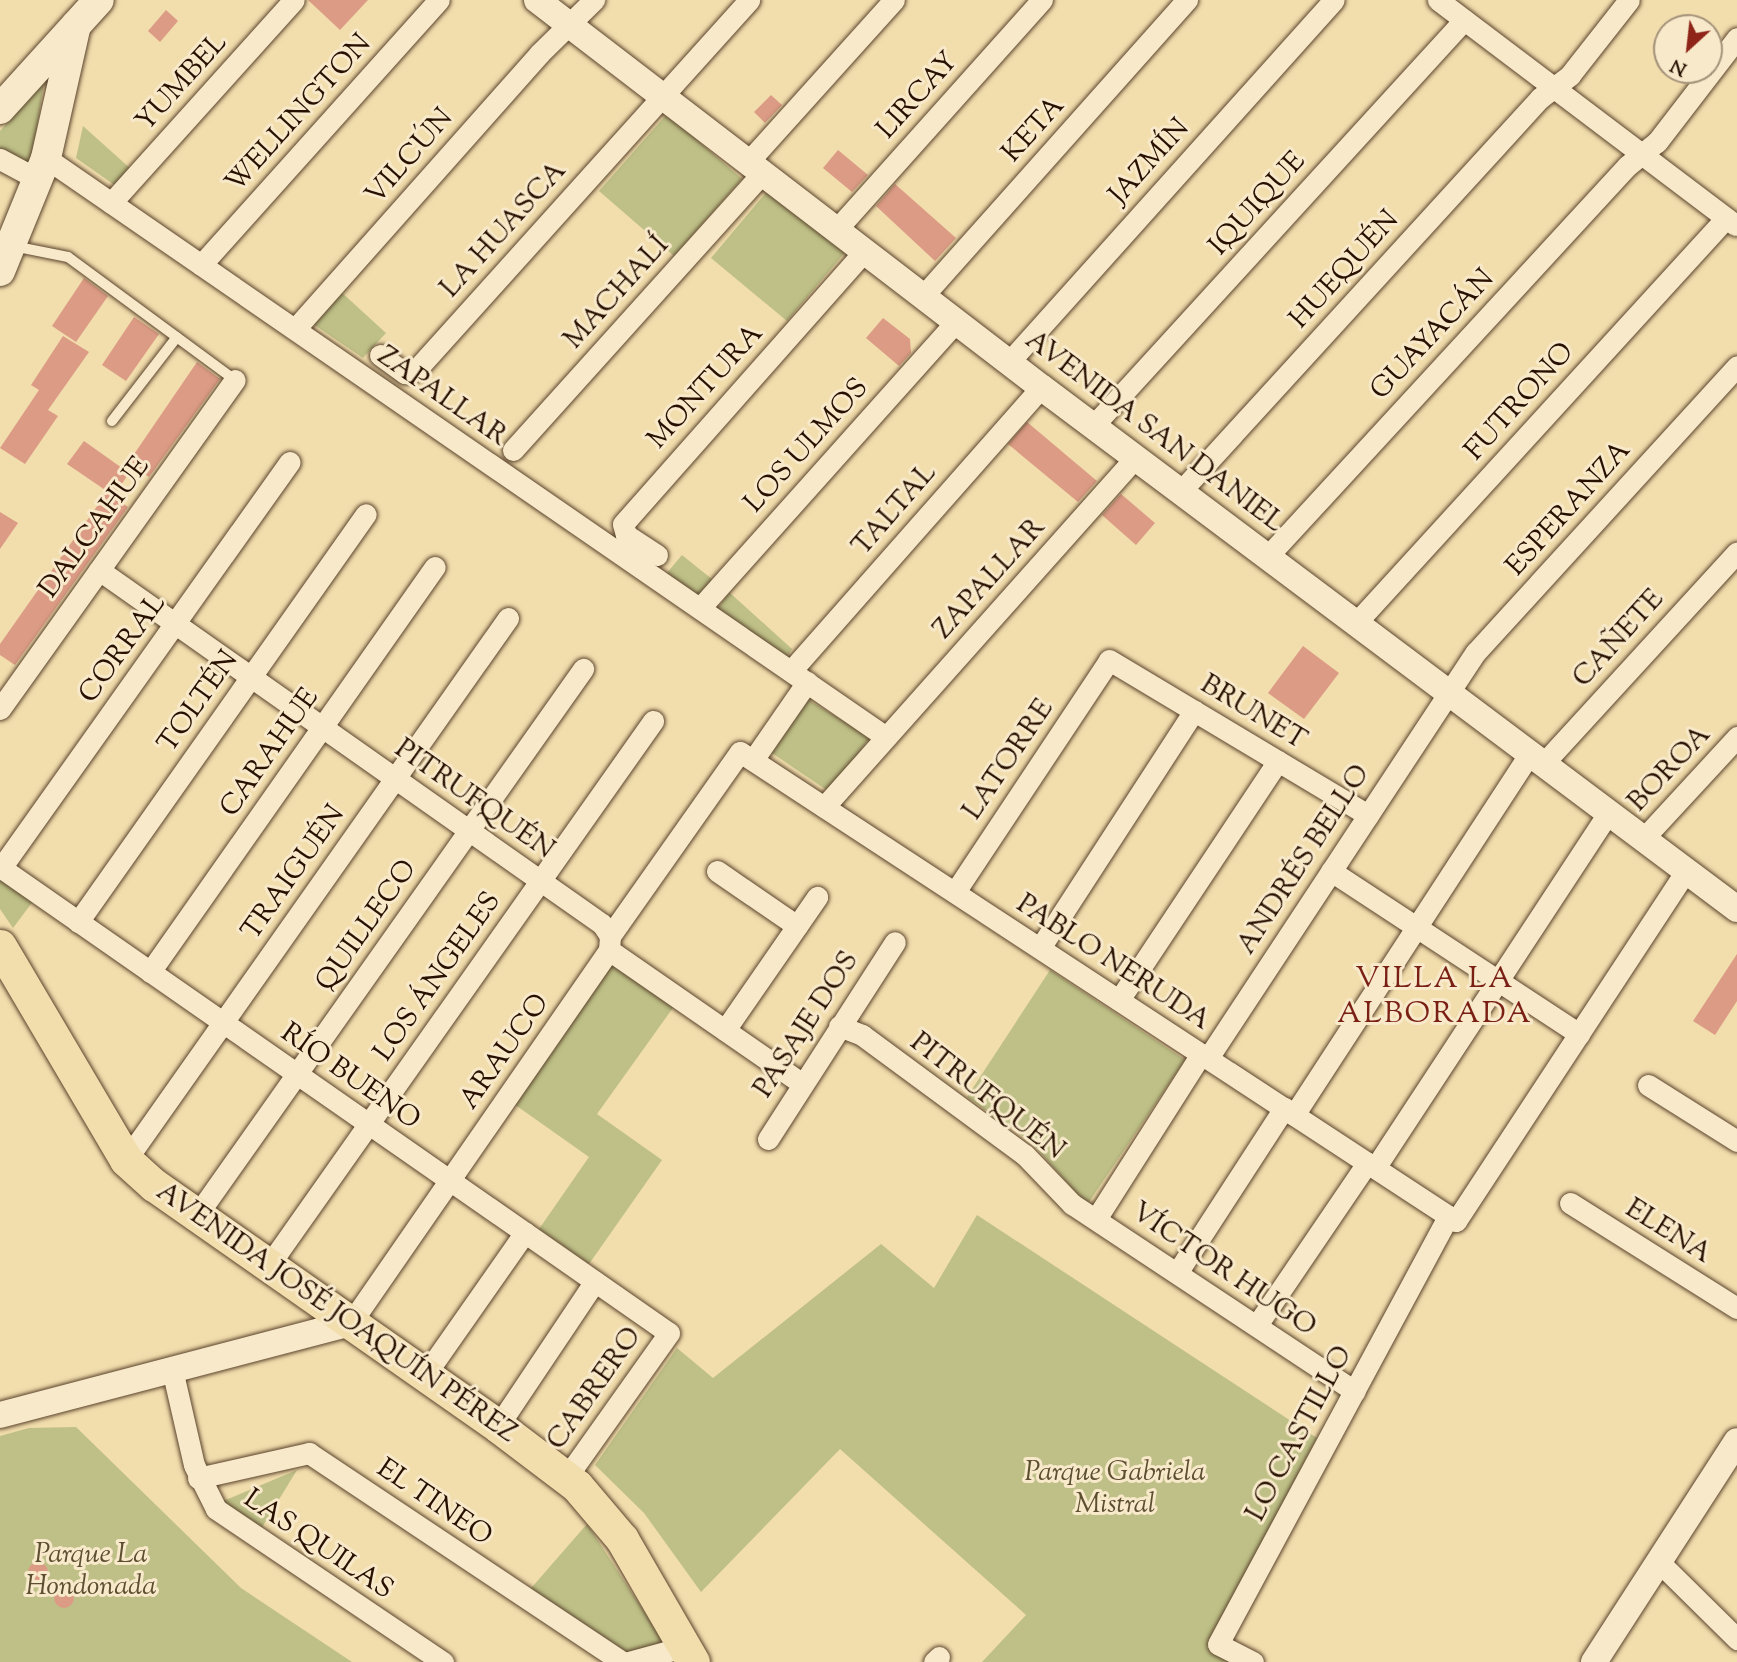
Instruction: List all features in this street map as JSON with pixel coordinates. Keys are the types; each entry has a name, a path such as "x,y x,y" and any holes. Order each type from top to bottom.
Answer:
{"main road":[{"path":"0,109 99,0"},
{"path":"5,258 43,169 76,25"},
{"name":"AVENIDA JOSÉ JOAQUÍN PÉREZ","path":"0,946 126,1160 197,1215 498,1426 566,1478 622,1539 689,1654"}],"street":[{"name":"YUMBEL","path":"111,203 294,0"},
{"name":"WELLINGTON","path":"201,265 439,0"},
{"name":"AVENIDA SAN DANIEL","path":"537,0 1041,387 1737,909"},
{"name":"VILCÚN","path":"295,329 568,24 594,0"},
{"path":"663,97 749,0"},
{"name":"MACHALÍ","path":"513,450 755,168 894,0"},
{"name":"LIRCAY","path":"836,230 1042,0"},
{"name":"KETA","path":"923,296 1187,0"},
{"name":"JAZMÍN","path":"1009,362 1334,0"},
{"path":"1438,0 1733,221"},
{"name":"HUEQUÉN","path":"1180,492 1554,87 1570,75 1629,0"},
{"name":"IQUIQUE","path":"1093,426 1464,20"},
{"name":"GUAYACÁN","path":"1266,557 1642,154 1657,142 1737,38"},
{"name":"LA HUASCA","path":"380,355 405,373 413,372 663,97"},
{"name":"ZAPALLAR","path":"0,159 43,169 111,203 886,737"},
{"name":"FUTRONO","path":"1355,624 1733,221"},
{"name":"MONTURA","path":"657,555 626,535 623,524 864,251"},
{"name":"LOS ULMOS","path":"700,608 956,322"},
{"name":"ESPERANZA","path":"1446,692 1476,652 1737,366"},
{"name":"DALCAHUE","path":"0,709 235,380"},
{"name":"TALTAL","path":"799,677 1041,387"},
{"name":"ZAPALLAR","path":"824,807 1135,458"},
{"name":"CORRAL","path":"0,868 290,462"},
{"name":"TOLTÉN","path":"78,922 366,514"},
{"name":"CAÑETE","path":"1177,1273 1416,927 1536,759 1737,552"},
{"name":"CARAHUE","path":"150,972 435,566"},
{"name":"PITRUFQUÉN","path":"99,570 602,924 610,943 725,1030 801,1083"},
{"name":"TRAIGUÉN","path":"126,1160 508,618"},
{"name":"BRUNET","path":"1110,660 1368,815"},
{"name":"LATORRE","path":"954,892 1110,660"},
{"name":"QUILLECO","path":"197,1215 583,669"},
{"path":"746,756 799,677"},
{"name":"ANDRÉS BELLO","path":"1096,1219 1331,871 1446,692"},
{"path":"1040,948 1194,711"},
{"name":"LOS ÁNGELES","path":"269,1265 653,721"},
{"name":"BOROA","path":"1643,839 1737,737"},
{"name":"PABLO NERUDA","path":"746,756 1452,1218"},
{"name":"ARAUCO","path":"351,1323 610,943 746,756"},
{"path":"1119,1000 1278,761"},
{"path":"1256,1325 1371,1166 1498,981 1608,813"},
{"name":"RÍO BUENO","path":"0,868 669,1332"},
{"path":"717,871 797,926"},
{"path":"1331,871 1579,1034"},
{"name":"LO CASTILLO","path":"1253,1662 1218,1644 1355,1391 1452,1218 1579,1034 1686,871"},
{"path":"725,1030 817,897"},
{"name":"PASAJE DOS","path":"768,1139 801,1083 895,942"},
{"name":"PITRUFQUÉN","path":"839,1026 893,1057 1025,1155 1072,1203 1096,1219"},
{"path":"1648,1085 1737,1141"},
{"name":"ELENA","path":"1570,1203 1737,1307"},
{"name":"VÍCTOR HUGO","path":"1096,1219 1355,1391"},
{"path":"425,1375 525,1233"},
{"path":"498,1426 595,1281"},
{"path":"0,1415 351,1323"},
{"name":"CABRERO","path":"566,1478 669,1332"},
{"name":"LAS QUILAS","path":"172,1369 198,1478 209,1500 226,1517 443,1662"},
{"path":"1594,1662 1737,1441"},
{"name":"EL TINEO","path":"198,1478 309,1453 622,1662"},
{"path":"1659,1562 1737,1639"},
{"path":"629,1662 689,1654"}],"lane":[{"path":"5,258 68,257 235,380"},
{"path":"112,421 177,337"}],"green space":[{"path":"44,82 31,168 0,152 0,131"},
{"path":"667,114 742,179 674,256 599,191"},
{"path":"83,126 132,170 116,186 76,158"},
{"path":"770,188 846,251 787,321 711,258"},
{"path":"340,291 386,333 363,358 313,324"},
{"path":"682,555 713,580 698,599 666,574"},
{"path":"729,592 792,649 785,659 717,610"},
{"path":"805,698 870,737 831,793 769,751"},
{"path":"0,877 34,900 13,928 0,909"},
{"path":"614,962 675,1005 597,1114 662,1160 589,1264 539,1229 589,1157 514,1104"},
{"path":"1050,970 1185,1060 1087,1205 1030,1141 967,1097"},
{"name":"Parque Gabriela Mistral","path":"977,1215 1317,1438 1207,1647 1235,1662 982,1662 1026,1615 840,1449 701,1592 644,1513 595,1465 677,1348 713,1378 881,1244 934,1288"},
{"name":"Parque La Hondonada","path":"76,1427 241,1588 352,1662 0,1662 0,1436 29,1428"},
{"path":"297,1470 261,1529 221,1502"},
{"path":"587,1524 668,1648 622,1660 526,1594"}],"building":[{"path":"308,0 368,0 340,30"},
{"path":"166,10 178,21 160,42 148,31"},
{"path":"771,95 782,105 765,123 754,112"},
{"path":"838,150 868,175 852,192 823,168"},
{"path":"895,184 956,238 935,261 876,206"},
{"path":"84,278 108,296 76,342 52,326"},
{"path":"134,317 159,334 126,381 102,365"},
{"path":"883,318 910,339 911,353 899,366 866,338"},
{"path":"63,336 89,352 48,410 58,416 25,464 0,448 39,390 31,385"},
{"path":"197,362 220,379 149,477 128,463"},
{"path":"1027,422 1097,481 1078,502 1008,444"},
{"path":"84,441 129,473 114,496 67,464"},
{"path":"107,492 128,507 15,665 0,655 0,644"},
{"path":"1121,494 1155,523 1136,545 1102,515"},
{"path":"0,512 18,523 0,549"},
{"path":"1303,646 1339,673 1304,719 1268,693"},
{"path":"1737,954 1737,1001 1715,1035 1693,1021"},
{"path":"34,1562 42,1562 48,1572 42,1582 34,1582 28,1576 28,1568"},
{"path":"64,1588 71,1591 74,1598 71,1605 64,1608 57,1605 54,1598 57,1591"}],"district":[{"name":"VILLA LA ALBORADA","path":"1435,997"}]}
